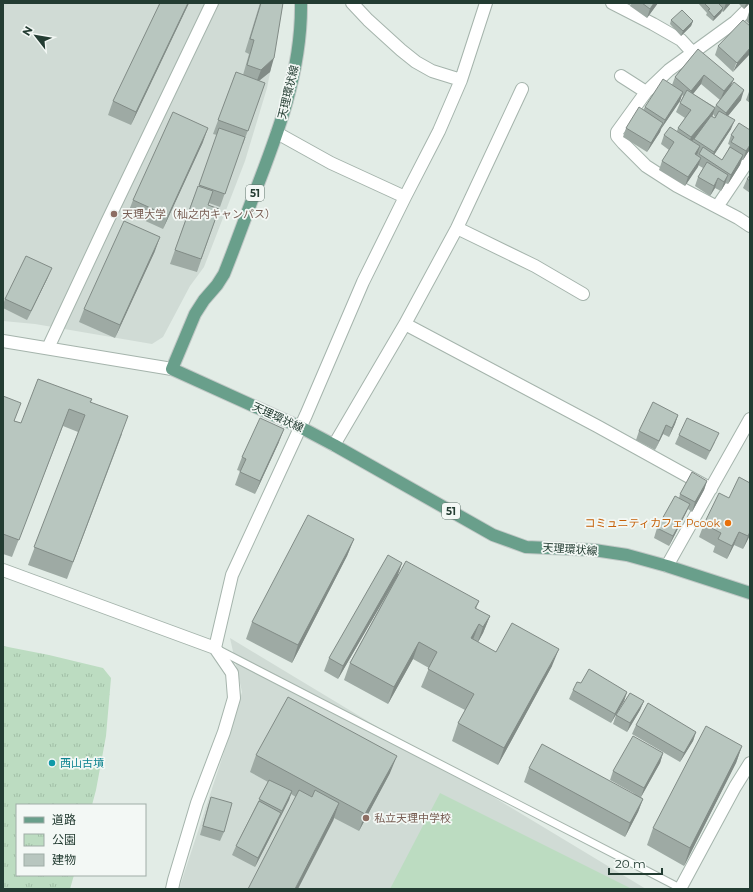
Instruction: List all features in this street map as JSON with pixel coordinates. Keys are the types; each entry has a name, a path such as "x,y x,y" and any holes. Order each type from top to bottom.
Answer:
{"main road":[{"name":"天理環状線","path":"301,3 297,57 288,100 271,151 224,274 195,314 172,369 300,427 494,535 511,542 526,547 609,552 642,558 750,593"}],"street":[{"path":"48,348 212,3"},
{"path":"352,3 368,20 416,62 432,71 461,80"},
{"path":"215,648 232,575 306,415 363,282 439,131 461,80 486,3"},
{"path":"612,3 681,40 693,53"},
{"path":"750,7 735,22 669,70 646,92 617,132 617,136 623,144 646,166 677,186 738,218 750,226"},
{"path":"621,76 646,92"},
{"path":"334,445 405,324 457,228 522,89"},
{"path":"277,133 331,163 405,198"},
{"path":"717,207 750,158"},
{"path":"457,228 535,266 583,294"},
{"path":"405,324 597,426 711,489"},
{"path":"3,341 172,369"},
{"path":"667,566 750,419"},
{"path":"3,570 215,648 232,673 234,698 224,732 197,803 172,889"},
{"path":"680,889 735,787 750,763"}],"lane":[{"path":"215,648 680,889"}],"shaded area":[{"name":"天理大学（杣之内キャンパス）","path":"3,3 279,3 280,22 267,88 245,161 204,267 190,286 163,337 152,344 35,324 3,321"},
{"name":"私立天理中学校","path":"230,638 646,889 179,889 242,692"}],"green space":[{"name":"西山古墳","path":"3,646 103,668 111,678 106,736 92,804 16,804 16,876 74,876 70,889 3,889"},
{"path":"440,793 632,889 390,889"}],"building":[{"path":"160,3 188,3 136,112 113,101"},
{"path":"261,3 283,3 274,58 261,70 247,65 254,40 250,39"},
{"path":"642,3 654,3 650,9"},
{"path":"704,3 718,3 723,8 714,17 708,10 710,9"},
{"path":"682,10 693,21 683,31 671,20"},
{"path":"743,20 750,26 750,48 737,63 718,46"},
{"path":"698,49 734,79 724,91 704,75 691,91 675,77"},
{"path":"236,72 265,83 248,131 218,120"},
{"path":"663,79 683,92 665,120 645,107"},
{"path":"734,82 744,90 726,113 716,105"},
{"path":"687,90 715,108 691,137 678,128 691,110 680,103"},
{"path":"639,107 663,123 651,143 626,128"},
{"path":"719,111 735,120 714,152 694,139 711,116 715,118"},
{"path":"173,112 208,128 168,216 133,200"},
{"path":"739,123 750,130 750,145 746,151 731,142 734,137 731,135"},
{"path":"670,127 700,146 695,154 701,158 688,177 662,161 674,142 664,135"},
{"path":"219,128 245,137 225,194 199,185"},
{"path":"703,147 722,160 730,147 743,155 731,175 699,154"},
{"path":"707,162 728,175 724,182 718,178 714,186 698,177"},
{"path":"198,186 213,191 208,205 219,209 201,259 175,250"},
{"path":"124,221 160,237 120,325 84,309"},
{"path":"26,256 52,268 31,311 5,299"},
{"path":"38,379 92,399 90,402 128,416 73,562 34,547 85,415 69,409 19,540 3,534 3,396 21,403 14,421 21,423"},
{"path":"653,402 678,415 672,428 666,425 659,441 639,431"},
{"path":"260,418 284,429 260,481 240,472 246,459 242,457"},
{"path":"687,418 719,433 710,451 679,435"},
{"path":"692,472 707,481 695,502 680,494"},
{"name":"コミュニティカフェ Pcook","path":"739,477 750,483 750,532 748,536 739,532 732,546 718,539 721,533 704,524 719,493 729,498"},
{"path":"675,496 690,504 673,536 657,528"},
{"path":"308,515 354,539 298,645 252,622"},
{"path":"388,555 402,563 343,666 329,658"},
{"path":"406,561 479,601 475,608 490,616 483,627 479,624 471,638 496,652 512,623 559,649 504,748 458,723 474,694 428,669 437,652 419,642 394,687 350,663"},
{"path":"589,669 627,692 615,714 573,690 577,682 581,683"},
{"path":"630,693 644,701 630,723 616,715"},
{"path":"288,697 397,756 365,814 256,755"},
{"path":"648,703 696,732 684,753 636,725"},
{"path":"706,726 742,746 690,848 653,828"},
{"path":"633,736 663,753 644,788 613,771"},
{"path":"542,744 643,799 630,823 529,768"},
{"path":"269,780 292,791 282,811 259,799"},
{"path":"299,790 312,797 315,790 339,803 295,889 248,889"},
{"path":"211,797 232,803 224,832 203,826"},
{"path":"259,801 281,813 258,858 236,846"}],"place":[{"name":"天理大学（杣之内キャンパス）","path":"114,214"},
{"name":"コミュニティカフェ Pcook","path":"728,523"},
{"name":"西山古墳","path":"52,763"},
{"name":"私立天理中学校","path":"366,818"}]}
